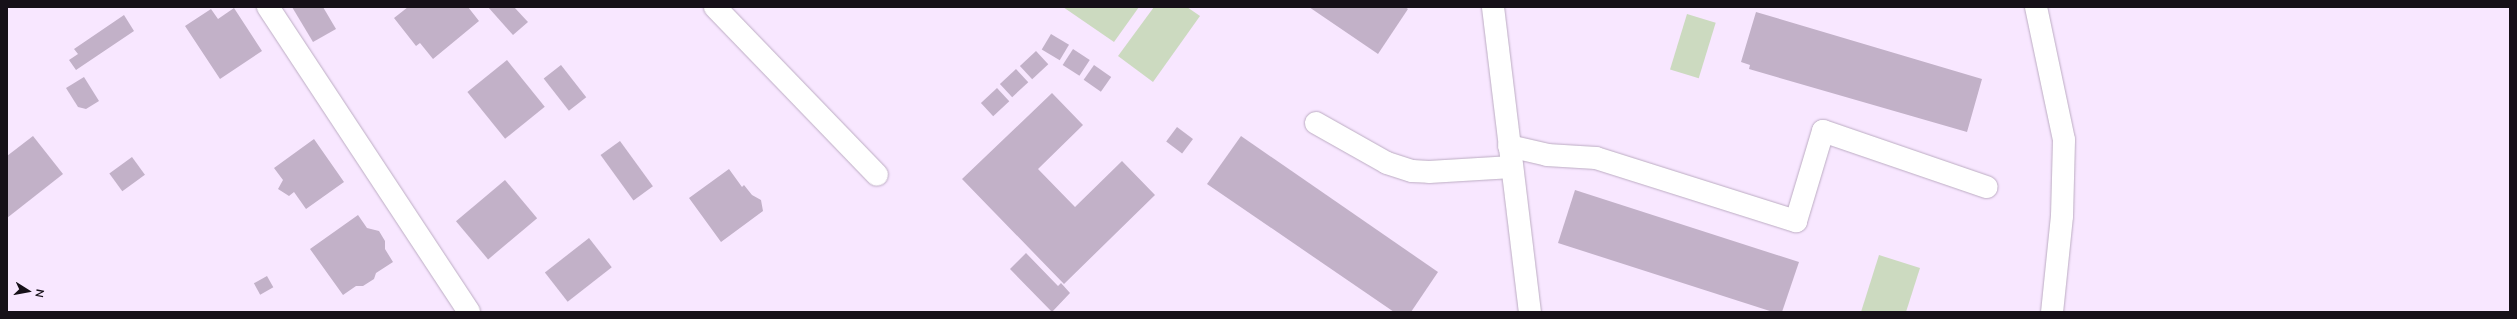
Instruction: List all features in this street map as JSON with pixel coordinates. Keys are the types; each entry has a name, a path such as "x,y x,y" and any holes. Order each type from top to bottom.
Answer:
{"street":[{"path":"268,7 469,312"},
{"path":"715,7 878,175"},
{"path":"1493,7 1530,312"},
{"path":"2036,7 2064,140 2062,216 2052,312"},
{"path":"1316,123 1386,163 1412,171 1429,172 1512,167"},
{"path":"1509,146 1546,155 1596,158 1796,221 1823,131 1987,187"}],"green space":[{"path":"1063,7 1139,7 1114,42"},
{"path":"1154,7 1187,7 1200,16 1153,82 1118,56"},
{"path":"1687,14 1716,23 1699,78 1670,69"},
{"path":"1879,255 1920,268 1906,312 1861,312"}],"building":[{"path":"292,7 323,7 336,29 313,42"},
{"path":"408,7 468,7 479,21 433,59 420,43 416,46 394,18"},
{"path":"488,7 514,7 528,22 513,35"},
{"path":"1309,7 1405,7 1408,9 1378,54"},
{"path":"234,8 262,51 220,79 185,26 211,9 218,19"},
{"path":"1756,12 1982,79 1967,132 1749,69 1750,65 1741,62"},
{"path":"124,15 134,31 76,70 69,60 78,54 74,49"},
{"path":"1051,34 1069,45 1060,60 1042,49"},
{"path":"1073,49 1090,60 1079,76 1063,65"},
{"path":"1036,51 1048,64 1032,79 1020,66"},
{"path":"507,60 545,107 505,139 467,92"},
{"path":"561,65 586,97 569,111 544,79"},
{"path":"1094,65 1111,77 1101,92 1084,80"},
{"path":"1016,69 1028,82 1012,97 1000,84"},
{"path":"84,77 99,101 86,109 78,107 66,88"},
{"path":"997,88 1009,101 993,116 981,103"},
{"path":"1052,93 1083,125 1038,169 1075,207 1122,161 1155,195 1064,284 962,179"},
{"path":"1177,127 1193,139 1182,153 1166,141"},
{"path":"33,136 63,174 7,218 7,156"},
{"path":"1241,136 1438,272 1411,312 1394,312 1207,184"},
{"path":"314,139 344,182 306,209 294,192 289,196 278,189 283,180 274,168"},
{"path":"620,141 653,186 633,200 601,155"},
{"path":"132,157 145,175 122,191 109,173"},
{"path":"729,169 742,187 744,185 752,195 761,200 763,211 721,242 689,198"},
{"path":"505,180 537,218 488,259 456,221"},
{"path":"1575,190 1799,262 1782,312 1773,312 1558,243"},
{"path":"358,215 367,228 379,231 385,241 385,249 393,262 376,273 374,279 363,286 356,286 343,295 310,249"},
{"path":"589,238 612,267 568,302 545,272"},
{"path":"1026,253 1058,286 1061,283 1070,293 1052,312 1010,269"},
{"path":"267,276 273,287 260,295 254,283"}]}
